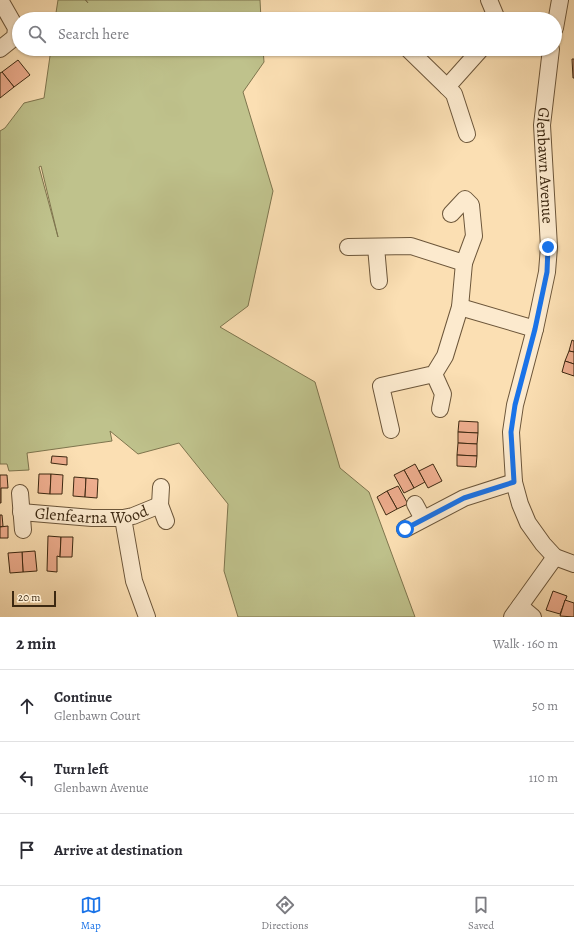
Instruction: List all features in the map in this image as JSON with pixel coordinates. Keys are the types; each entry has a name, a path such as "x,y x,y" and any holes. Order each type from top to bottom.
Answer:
{"street":[{"path":"0,0 12,21"},
{"path":"489,0 494,12"},
{"path":"558,12 560,0"},
{"path":"0,49 12,39"},
{"path":"415,56 454,94 467,134"},
{"path":"447,86 475,56"},
{"name":"Glenbawn Avenue","path":"550,56 542,125 548,247 547,272 535,329 515,405 511,432 514,482 520,504 528,523 543,544 555,557 574,564"},
{"path":"391,430 381,386 434,374 446,356 460,307 464,263 474,236 471,205 465,199 451,214"},
{"path":"348,247 411,246 464,263"},
{"path":"376,247 379,281"},
{"path":"460,307 535,329"},
{"path":"434,374 443,394 440,409"},
{"path":"405,529 464,498 514,482"},
{"name":"Glenfearna Wood","path":"161,487 160,505 166,521"},
{"name":"Glenfearna Wood","path":"20,493 23,530"},
{"path":"415,504 423,519"},
{"name":"Glenfearna Wood","path":"21,512 92,518 124,518 160,505"},
{"path":"124,518 134,581 147,617"},
{"path":"533,617 516,612 555,557"}],"green space":[{"path":"58,0 85,0 88,3 86,0 260,0 261,12 56,12"},
{"path":"50,56 264,56 264,62 243,92 273,191 248,306 220,327 315,382 340,468 369,492 415,617 238,617 224,571 228,504 179,443 138,454 110,431 112,441 27,453 29,470 9,471 7,464 0,464 0,131 5,128 24,103 44,98","holes":["41,166 58,237 39,167"]}],"building":[{"path":"572,59 574,59 574,78 573,78"},
{"path":"18,60 30,75 14,87 2,72"},
{"path":"2,72 14,87 0,98 0,73"},
{"path":"572,340 574,341 574,352 569,351"},
{"path":"569,351 574,352 574,364 565,361"},
{"path":"565,361 574,364 574,376 562,372"},
{"path":"459,421 478,422 478,433 458,432"},
{"path":"458,432 478,433 477,444 458,443"},
{"path":"458,443 477,444 477,456 457,455"},
{"path":"457,455 477,456 476,467 457,466"},
{"path":"52,456 67,457 67,465 51,463"},
{"path":"415,464 425,482 414,488 404,470"},
{"path":"433,464 442,481 428,488 419,471"},
{"path":"404,470 414,488 404,493 394,475"},
{"path":"39,474 51,474 50,494 38,493"},
{"path":"51,474 63,475 62,494 50,494"},
{"path":"0,475 7,475 8,488 1,488 1,503 0,503"},
{"path":"74,477 86,478 85,497 73,496"},
{"path":"86,478 98,479 97,498 85,497"},
{"path":"398,486 408,504 397,509 387,491"},
{"path":"387,491 397,509 386,515 377,497"},
{"path":"0,515 2,515 3,526 0,527"},
{"path":"8,526 8,538 0,538 0,527"},
{"path":"48,536 61,537 60,557 57,556 57,572 47,571"},
{"path":"61,537 73,537 72,557 60,557"},
{"path":"35,551 37,571 23,572 22,552"},
{"path":"22,552 23,572 10,573 8,553"},
{"path":"553,591 567,596 560,614 546,610"},
{"path":"565,600 574,603 574,617 560,616"}],"route":[{"path":"405,529 464,498 514,482 511,432 515,405 535,329 547,272 548,247"}]}
